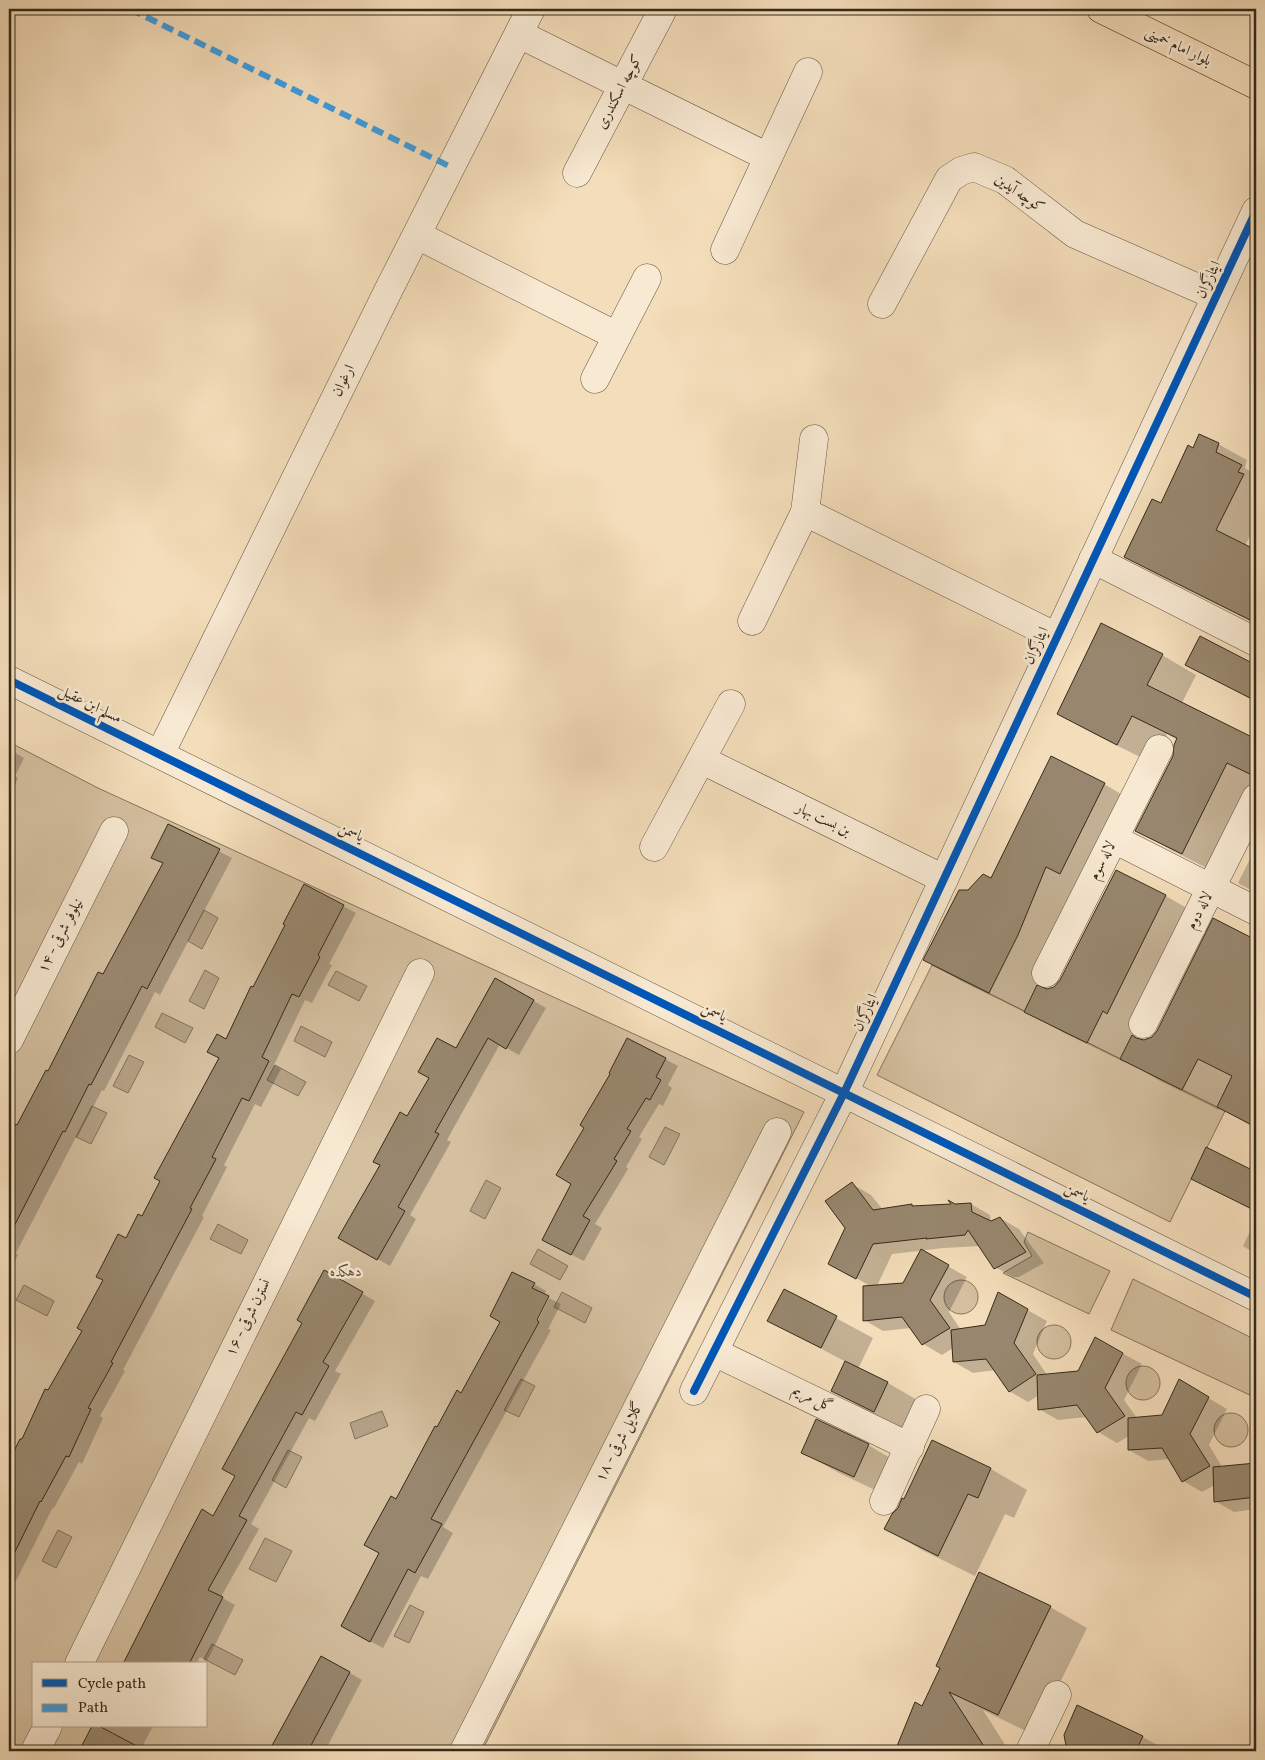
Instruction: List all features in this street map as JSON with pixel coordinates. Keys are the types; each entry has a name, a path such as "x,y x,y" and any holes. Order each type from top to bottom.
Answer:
{"main road":[{"name":"بلوار امام خمینی","path":"1100,9 1256,85"}],"street":[{"name":"ارغوان","path":"160,754 531,9"},
{"name":"کوچه اسکندری","path":"577,172 662,11"},
{"path":"519,34 768,157"},
{"path":"725,250 808,72"},
{"name":"کوچه آیدین","path":"882,304 949,179 961,171 974,167 1005,180 1074,234 1216,296"},
{"name":"ایثارگران","path":"694,1391 844,1093 1256,211"},
{"path":"417,235 617,336"},
{"path":"595,379 647,278"},
{"path":"752,621 805,512 814,438"},
{"path":"805,512 1057,637"},
{"path":"1094,559 1256,642"},
{"name":"مسلم ابن عقیل","path":"9,680 160,754"},
{"path":"654,846 731,704"},
{"name":"لاله سوم","path":"1046,973 1159,749"},
{"name":"یاسمن","path":"160,754 1256,1297"},
{"name":"بن بست بهار","path":"702,760 944,879"},
{"name":"لاله دوم","path":"1143,1024 1256,798"},
{"name":"نیلوفر شرقی - ۱۴","path":"9,1040 114,831"},
{"path":"1114,840 1256,911"},
{"name":"نسترن شرقی - ۱۶","path":"80,1662 420,973"},
{"name":"گلایل شرقی - ۱۸","path":"464,1751 777,1132"},
{"name":"گل مریم","path":"714,1352 910,1447"},
{"path":"884,1501 926,1409"},
{"path":"1030,1751 1057,1695"},
{"path":"35,1751 47,1728"}],"green space":[{"name":"دهکده","path":"9,742 98,788 804,1112 482,1751 9,1751"},
{"path":"932,965 1225,1111 1170,1222 877,1075"},
{"path":"1028,1232 1110,1271 1089,1314 1003,1273 1032,1256 1024,1242"},
{"path":"1133,1279 1256,1340 1256,1398 1111,1330"},
{"path":"961,1280 968,1281 973,1285 977,1290 977,1304 973,1309 968,1313 961,1314 954,1313 949,1309 945,1304 944,1297 945,1290 949,1285 954,1281"},
{"path":"1054,1325 1061,1326 1066,1330 1070,1335 1070,1349 1066,1354 1061,1358 1054,1359 1047,1358 1042,1354 1038,1349 1037,1342 1038,1335 1042,1330 1047,1326"},
{"path":"1143,1366 1150,1367 1155,1371 1159,1376 1159,1390 1155,1395 1150,1399 1143,1400 1136,1399 1131,1395 1127,1390 1126,1383 1127,1376 1131,1371 1136,1367"},
{"path":"1231,1413 1238,1414 1243,1418 1247,1423 1247,1437 1243,1442 1238,1446 1231,1447 1224,1446 1219,1442 1215,1437 1214,1430 1215,1423 1219,1418 1224,1414"}],"shaded area":[{"path":"204,910 218,918 202,949 188,941"},
{"path":"205,970 219,978 204,1009 189,1001"},
{"path":"336,971 367,986 359,1001 328,985"},
{"path":"162,1013 193,1028 185,1043 155,1027"},
{"path":"301,1026 332,1042 325,1057 294,1041"},
{"path":"129,1055 144,1062 128,1093 113,1086"},
{"path":"275,1065 306,1082 298,1096 267,1080"},
{"path":"92,1106 107,1113 91,1144 76,1137"},
{"path":"665,1127 680,1134 664,1165 649,1157"},
{"path":"486,1180 501,1188 485,1219 470,1211"},
{"path":"218,1224 248,1240 241,1254 210,1239"},
{"path":"538,1249 568,1266 560,1280 530,1264"},
{"path":"24,1285 54,1301 47,1316 16,1300"},
{"path":"562,1292 592,1308 585,1323 554,1307"},
{"path":"521,1379 535,1386 519,1417 504,1410"},
{"path":"382,1411 388,1426 355,1439 350,1423"},
{"path":"288,1450 302,1457 286,1488 272,1480"},
{"path":"58,1530 72,1537 56,1568 42,1561"},
{"path":"265,1538 292,1551 276,1582 249,1569"},
{"path":"410,1605 424,1612 409,1643 394,1636"},
{"path":"212,1644 243,1660 235,1675 204,1659"}],"building":[{"path":"1199,434 1219,443 1216,452 1242,465 1238,472 1244,474 1216,530 1256,550 1256,623 1124,557 1152,499 1161,503 1188,445 1193,448"},
{"path":"1101,623 1163,654 1147,685 1256,739 1256,777 1227,763 1182,854 1135,831 1173,756 1177,738 1132,716 1117,745 1057,714"},
{"path":"1200,636 1256,665 1256,701 1185,665"},
{"path":"1051,756 1105,783 1060,874 1046,867 1018,935 989,993 923,960 959,890 968,890 983,874 991,878"},
{"path":"168,824 220,849 147,989 142,986 91,1085 89,1084 65,1132 63,1131 9,1236 9,1137 46,1070 48,1071 98,972 103,974 163,863 151,858"},
{"path":"1116,870 1166,895 1107,1014 1103,1011 1087,1043 1024,1012 1037,985 1047,989 1054,987 1060,980"},
{"path":"304,884 344,905 299,997 292,994 262,1057 269,1061 249,1101 242,1098 212,1157 216,1159 190,1208 192,1209 88,1408 91,1409 69,1457 66,1456 40,1501 9,1564 9,1461 20,1439 22,1439 45,1389 48,1390 82,1331 77,1328 103,1280 96,1277 118,1234 126,1238 138,1214 142,1216 160,1181 154,1178 219,1058 207,1052 217,1034 226,1039"},
{"path":"1213,918 1256,940 1256,1127 1217,1107 1232,1076 1198,1059 1182,1090 1120,1059 1132,1035 1144,1040 1152,1037 1157,1031"},
{"path":"495,978 534,1000 506,1049 488,1038 435,1132 439,1134 398,1207 405,1211 377,1260 338,1238 380,1165 373,1162 400,1112 407,1116 429,1078 418,1072 437,1038 456,1048"},
{"path":"627,1038 666,1058 656,1077 661,1080 650,1100 646,1098 627,1129 631,1131 614,1159 617,1161 583,1216 590,1220 571,1255 542,1240 571,1184 556,1175 584,1128 580,1125 610,1074"},
{"path":"1206,1147 1256,1172 1256,1211 1191,1179"},
{"path":"852,1182 873,1210 912,1204 912,1206 951,1204 948,1200 955,1204 971,1203 972,1212 991,1221 1000,1217 1026,1252 994,1269 968,1230 965,1235 873,1244 856,1279 828,1264 845,1228 825,1201"},
{"path":"921,1249 949,1265 930,1300 950,1328 922,1345 902,1317 863,1321 863,1286 903,1283"},
{"path":"324,1270 363,1292 323,1362 329,1366 302,1415 296,1412 239,1516 247,1520 208,1590 223,1597 190,1662 124,1662 202,1509 213,1516 235,1476 222,1469 302,1323 297,1320"},
{"path":"512,1272 535,1283 532,1288 549,1296 537,1320 539,1322 431,1519 442,1524 415,1573 408,1569 370,1642 341,1626 379,1553 364,1545 391,1496 396,1499 435,1426 437,1427 457,1390 461,1393 500,1322 490,1316"},
{"path":"784,1289 837,1316 821,1348 767,1321"},
{"path":"998,1292 1028,1309 1014,1343 1036,1374 1009,1392 986,1359 953,1362 951,1330 985,1325"},
{"path":"1095,1337 1123,1353 1105,1388 1125,1416 1097,1433 1077,1405 1038,1410 1037,1375 1078,1371"},
{"path":"845,1361 888,1382 874,1412 831,1391"},
{"path":"1179,1379 1209,1397 1190,1434 1210,1466 1182,1482 1162,1448 1128,1450 1128,1418 1162,1415"},
{"path":"816,1419 869,1444 854,1477 801,1453"},
{"path":"932,1440 991,1468 978,1498 968,1494 938,1556 884,1529 892,1514 898,1508 902,1498 904,1499"},
{"path":"1256,1463 1256,1497 1214,1502 1213,1467"},
{"path":"979,1572 1051,1606 998,1715 949,1692 987,1751 895,1751 915,1702 922,1706 940,1668 936,1666"},
{"path":"321,1656 350,1672 308,1751 269,1751"},
{"path":"1077,1705 1143,1736 1136,1751 1067,1751 1064,1735"},
{"path":"91,1728 103,1728 146,1751 79,1751"}],"marked path":[{"path":"130,9 451,167"}],"cycle path":[{"path":"694,1391 844,1093 1256,211"},
{"path":"9,680 1256,1297"}]}
